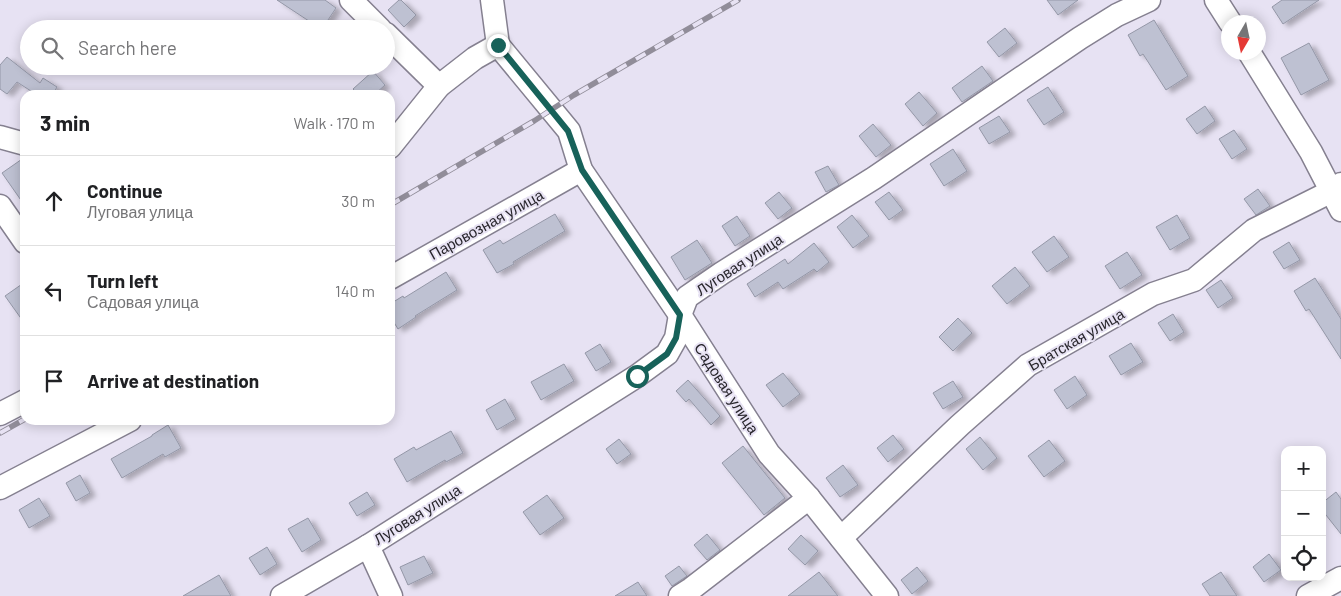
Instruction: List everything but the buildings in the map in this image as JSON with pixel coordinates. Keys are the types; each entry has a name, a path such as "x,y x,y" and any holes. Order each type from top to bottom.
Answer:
{"street":[{"path":"351,0 371,20"},
{"path":"395,141 439,86 475,58 498,45 492,0"},
{"name":"Луговая улица","path":"282,596 368,546 637,376 667,354 676,338 680,315 687,297 874,178 1080,38 1117,15 1148,0"},
{"path":"1216,0 1226,15"},
{"path":"395,43 439,86"},
{"name":"Садовая улица","path":"498,45 568,131 582,170 680,315 769,454 809,498 888,596"},
{"path":"1253,60 1338,195"},
{"path":"0,136 20,142"},
{"name":"Паровозная улица","path":"395,275 582,170"},
{"name":"Братская улица","path":"841,538 960,425 1028,365 1153,294 1194,280 1254,230 1338,195"},
{"path":"0,206 20,235"},
{"path":"0,414 20,404"},
{"path":"0,488 120,425"},
{"path":"680,596 809,498"},
{"path":"368,546 391,596"},
{"path":"1308,596 1341,578"}],"railway":[{"path":"395,202 738,0"},
{"path":"0,433 20,422"}],"route":[{"path":"498,45 568,131 582,170 680,315 676,338 667,354 637,376"}]}
